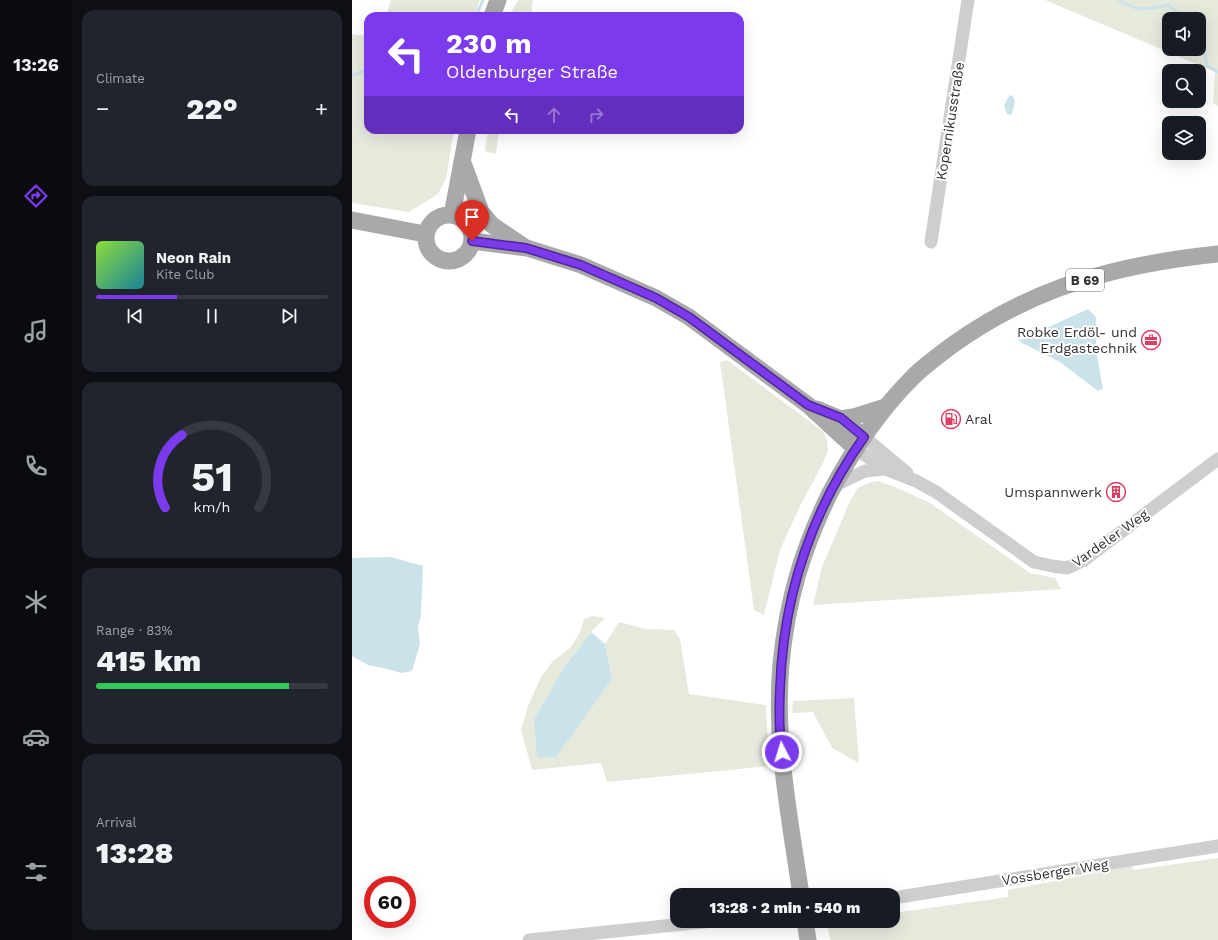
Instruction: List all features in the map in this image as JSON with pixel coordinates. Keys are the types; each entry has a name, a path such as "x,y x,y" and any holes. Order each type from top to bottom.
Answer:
{"main road":[{"path":"494,12 498,0"},
{"path":"452,214 463,164 467,134"},
{"path":"463,164 481,212 492,225 526,248"},
{"path":"452,214 465,221 470,227 472,241 470,249 466,255 460,259 445,261 438,259 432,254 425,241 425,234 432,221 438,217 452,214"},
{"path":"352,220 425,234"},
{"path":"472,241 526,248 581,265 656,298 689,317 860,443"},
{"name":"B 69","path":"800,888 780,740 781,665 785,628 790,599 799,566 811,534 834,486 860,443 885,407 914,376 937,357 990,321 1041,295 1103,274 1151,263 1218,254"},
{"path":"808,405 841,418 860,443"},
{"name":"B 69","path":"841,418 853,417 885,407"},
{"path":"806,928 808,940"}],"street":[{"name":"Kopernikusstraße","path":"932,242 968,0"},
{"name":"Vardeler Weg","path":"860,443 885,469 916,481"},
{"name":"Vardeler Weg","path":"860,443 916,481 936,492 1034,562 1067,568 1084,560 1218,459"},
{"path":"834,486 865,471 885,469"},
{"name":"Vossberger Weg","path":"900,897 1218,846"},
{"path":"529,940 670,925"}],"shaded area":[{"path":"391,0 480,0 476,12 387,12"},
{"path":"518,0 533,0 532,12 511,12"},
{"path":"1045,0 1218,0 1218,106 1213,103 1215,72 1206,68 1206,64 1196,64 1177,56 1206,56 1206,12 1162,12 1162,50"},
{"path":"352,34 364,36 364,134 453,134 446,179 438,194 409,212 352,203"},
{"path":"487,134 498,134 496,154 485,151"},
{"path":"727,360 824,432 827,441 828,451 822,465 801,504 780,550 764,615 754,610 720,362"},
{"path":"878,481 930,503 1030,573 1055,578 1061,589 813,605 822,567 850,501 858,488 868,483"},
{"path":"592,616 605,618 591,632 563,669 534,719 612,679 605,644 619,622 646,629 674,630 680,639 689,694 766,705 769,766 607,782 601,763 532,770 521,730 528,706 541,677 552,662 571,647 580,632 584,619"},
{"path":"854,698 859,763 832,748 813,712 792,713 793,701"},
{"path":"1218,858 1218,940 830,940 828,928 900,928 900,912 1008,897 1008,890 1132,866 1133,870"}],"water":[{"path":"1010,95 1013,96 1015,102 1012,114 1010,115 1007,114 1004,105"},
{"path":"1088,309 1096,317 1096,350 1103,389 1098,391 1060,362 1018,341"},
{"path":"391,557 423,566 421,615 418,627 420,644 412,671 402,673 368,665 352,656 352,558"},
{"path":"591,632 605,644 612,679 556,757 537,758 534,719 563,669"}],"waterway":[{"path":"478,12 483,0"},
{"path":"1119,0 1132,7 1143,9 1168,5 1177,12"},
{"path":"1206,56 1207,66 1218,72"},
{"path":"352,76 364,71"}],"place":[{"name":"Robke Erdöl- und Erdgastechnik","path":"1151,340"},
{"name":"Aral","path":"951,419"},
{"name":"Umspannwerk","path":"1116,492"}],"route":[{"path":"472,241 526,248 581,265 656,298 689,317 808,405 841,418 864,437 844,466 816,523 799,566 790,599 785,628 779,700 780,740 782,752"}]}
